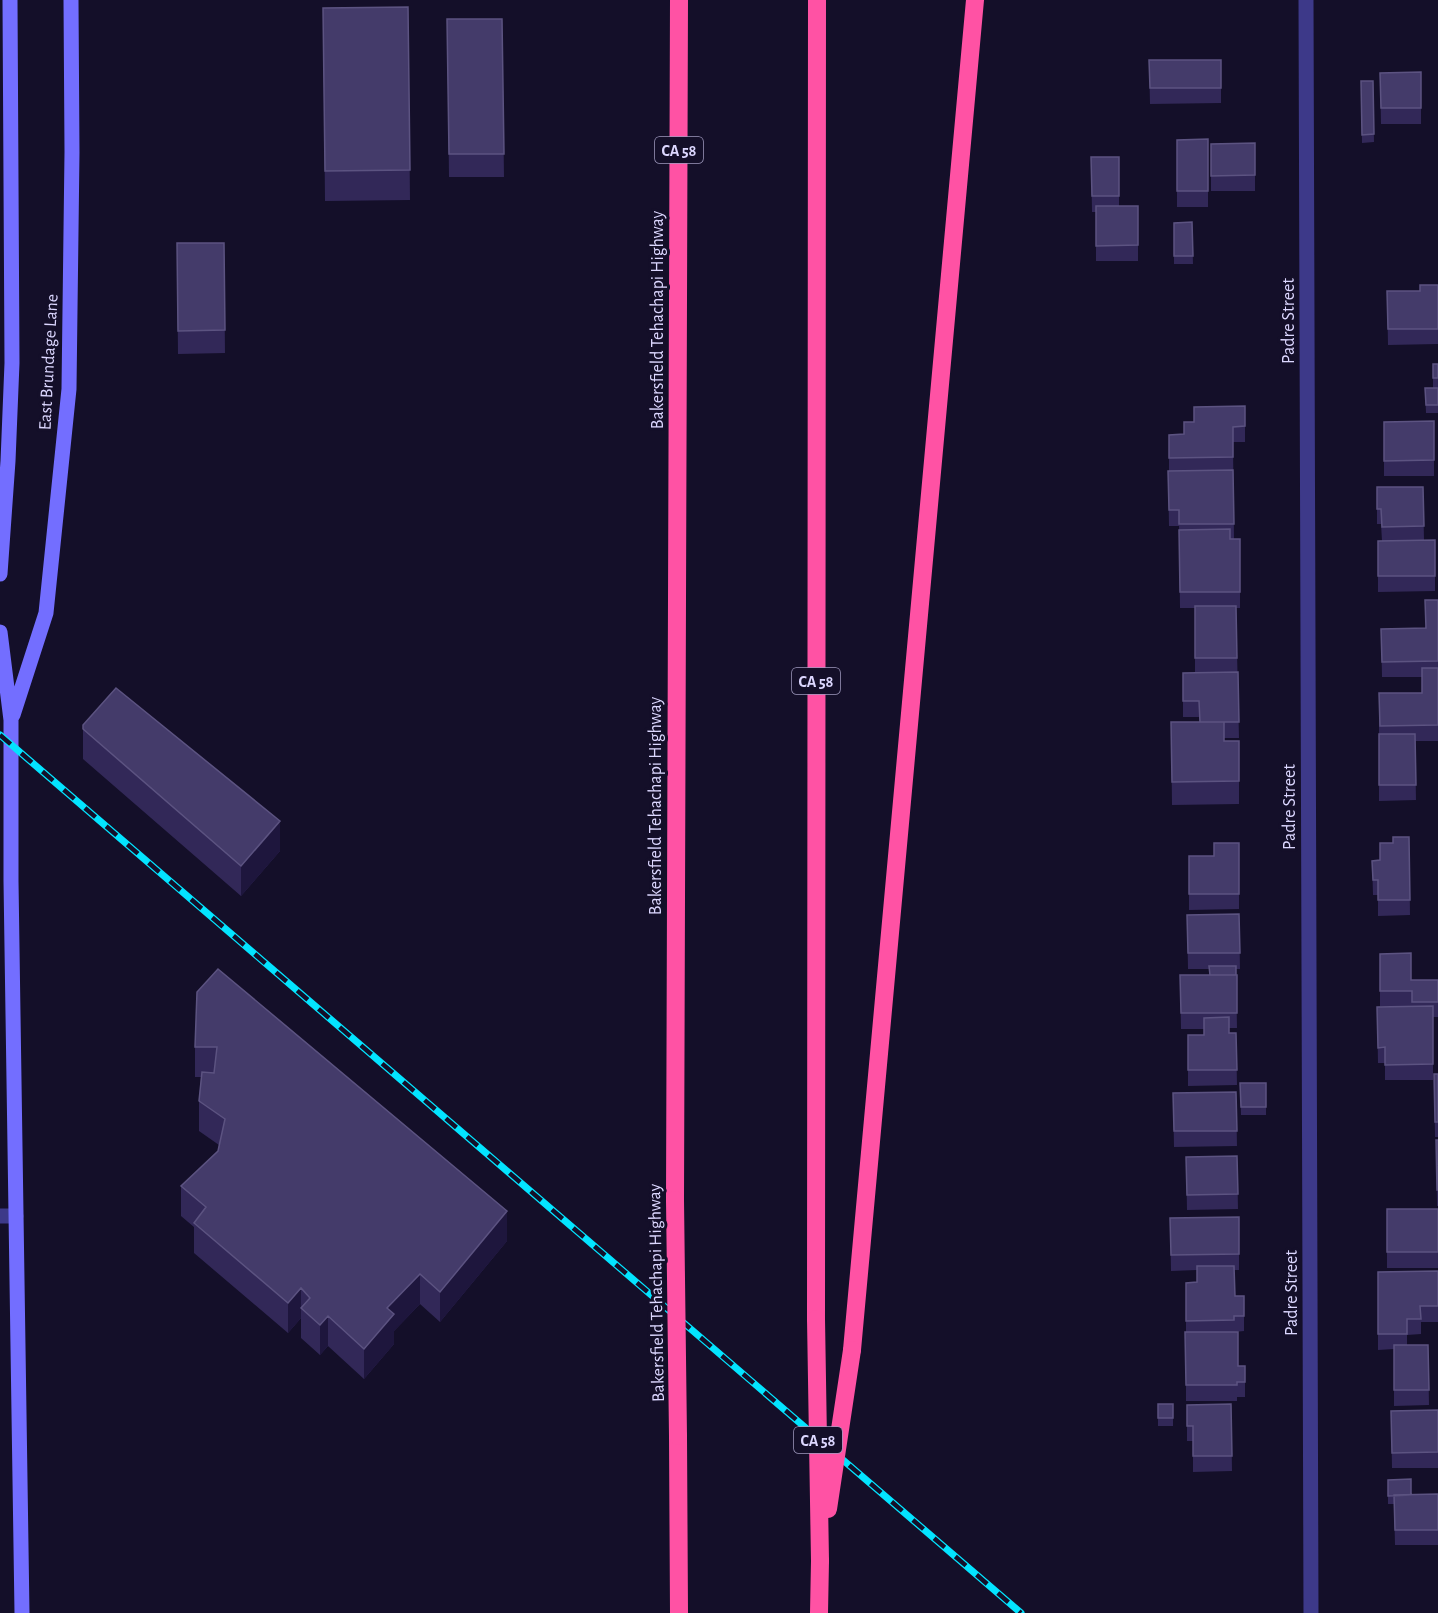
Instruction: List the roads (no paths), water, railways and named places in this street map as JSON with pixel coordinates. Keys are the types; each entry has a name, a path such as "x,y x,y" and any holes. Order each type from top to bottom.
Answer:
{"highway":[{"name":"Bakersfield Tehachapi Highway","path":"679,0 675,1200 680,1613"},
{"name":"CA 58","path":"817,0 816,1319 819,1613"},
{"path":"820,1562 852,1350 975,0"}],"main road":[{"name":"East Brundage Lane","path":"0,574 12,363 10,0"},
{"name":"East Brundage Lane","path":"11,720 45,613 69,388 71,0"},
{"name":"East Brundage Lane","path":"0,632 11,720 6,881 16,1216 22,1613"}],"street":[{"name":"Padre Street","path":"1306,0 1311,1613"},
{"path":"0,1216 16,1216"}],"railway":[{"path":"0,735 1021,1613"}]}
